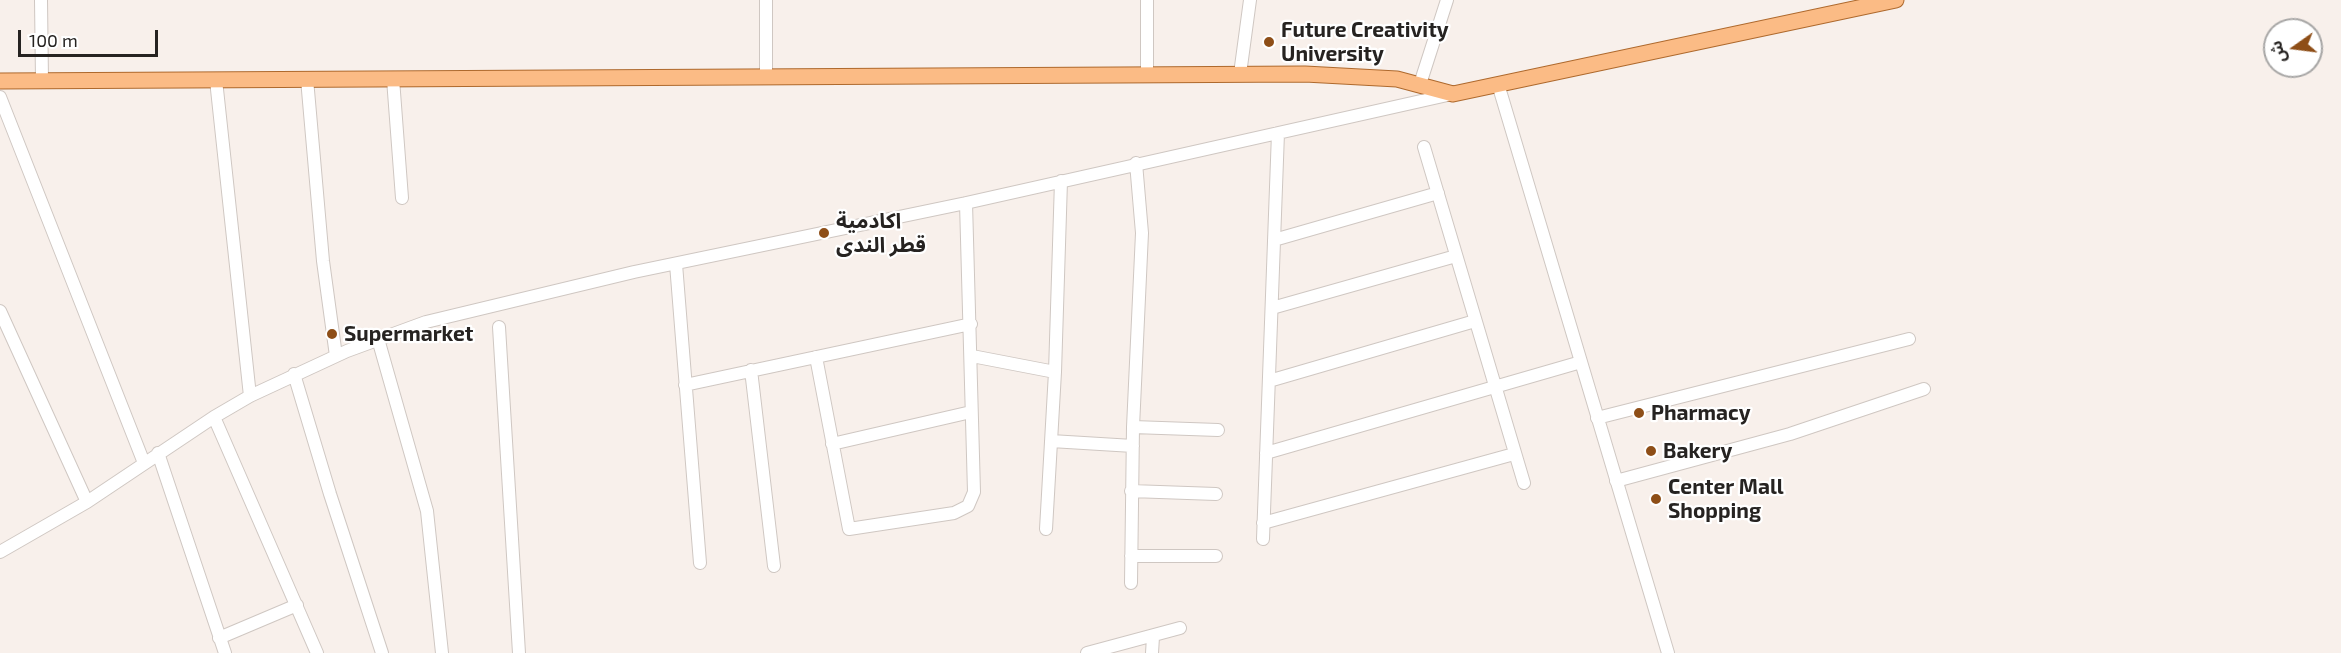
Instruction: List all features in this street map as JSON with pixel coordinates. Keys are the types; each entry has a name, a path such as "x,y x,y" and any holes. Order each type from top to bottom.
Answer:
{"main road":[{"path":"0,81 1147,74 1364,75 1420,84 1453,94 1896,0"}],"street":[{"path":"41,0 42,80"},
{"path":"766,0 766,76"},
{"path":"1147,0 1147,74"},
{"path":"1239,74 1250,0"},
{"path":"1420,84 1447,0"},
{"path":"307,79 323,261 336,356"},
{"path":"393,79 402,198"},
{"path":"216,80 250,396"},
{"path":"1498,84 1668,653"},
{"path":"0,552 87,502 158,453 250,396 294,374 378,339 464,311 966,203 1136,163 1453,94"},
{"path":"0,97 144,463"},
{"path":"1263,539 1278,133"},
{"path":"1424,147 1524,483"},
{"path":"1131,583 1131,491 1142,233 1136,163"},
{"path":"1046,529 1055,372 1061,181"},
{"path":"1274,240 1438,194"},
{"path":"816,357 849,529 954,513 968,506 974,492 966,203"},
{"path":"1272,308 1456,256"},
{"path":"676,264 700,564"},
{"path":"0,311 87,502"},
{"path":"1269,381 1474,321"},
{"path":"685,385 971,324"},
{"path":"499,327 519,653"},
{"path":"378,339 427,511 442,653"},
{"path":"1597,418 1909,339"},
{"path":"972,356 1055,372"},
{"path":"1266,453 1581,363"},
{"path":"751,370 774,566"},
{"path":"294,374 382,653"},
{"path":"1616,481 1790,434 1924,389"},
{"path":"832,444 970,412"},
{"path":"214,417 317,653"},
{"path":"1133,428 1218,430"},
{"path":"1051,441 1133,446"},
{"path":"158,453 225,653"},
{"path":"1263,523 1514,454"},
{"path":"1131,491 1216,494"},
{"path":"1131,556 1216,556"},
{"path":"219,638 297,605"},
{"path":"1087,653 1180,628"},
{"path":"1152,653 1153,637"}],"place":[{"name":"Future Creativity University","path":"1269,42"},
{"name":"اكادمية قطر الندى","path":"824,233"},
{"name":"Supermarket","path":"332,334"},
{"name":"Pharmacy","path":"1639,413"},
{"name":"Bakery","path":"1651,451"},
{"name":"Center Mall Shopping","path":"1656,499"}]}
